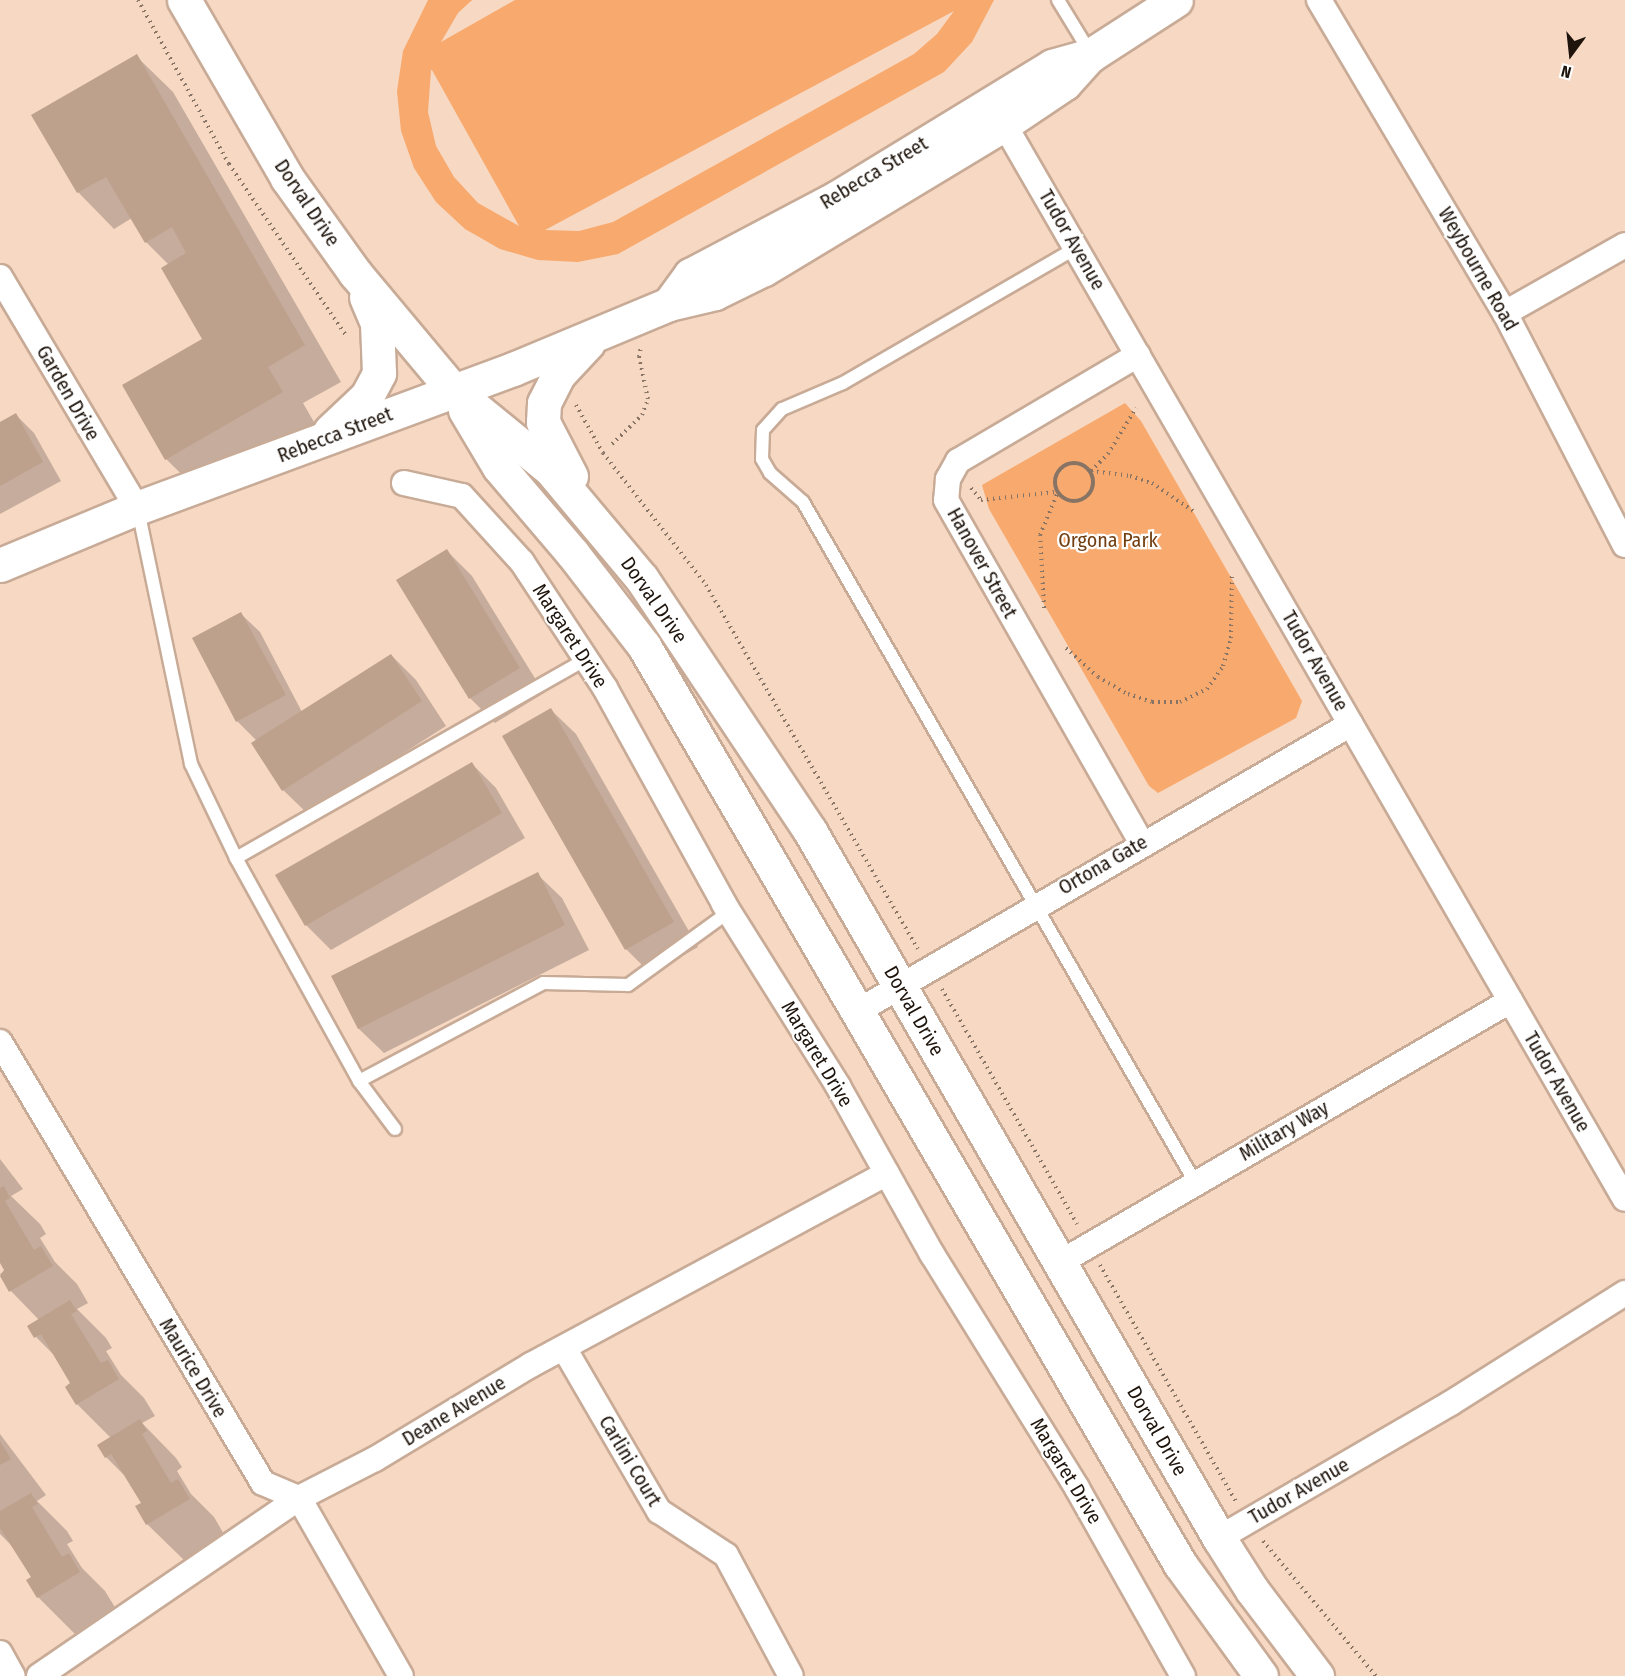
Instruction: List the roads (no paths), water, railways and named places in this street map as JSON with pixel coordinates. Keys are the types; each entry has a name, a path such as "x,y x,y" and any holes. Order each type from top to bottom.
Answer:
{"main road":[{"name":"Dorval Drive","path":"184,0 287,178 356,273 453,390 499,467 573,554 644,646 1180,1564 1262,1676"},
{"name":"Rebecca Street","path":"0,565 137,508 313,445 669,304 715,293 764,269 1004,124 1065,83 1090,56 1176,0"},
{"name":"Rebecca Street","path":"669,304 690,274 836,198 1052,66 1090,56"},
{"path":"313,445 367,396 379,373 377,323 356,273"},
{"path":"595,520 553,447 543,415 544,403 559,374 576,353 606,328"},
{"name":"Dorval Drive","path":"453,390 550,469 642,579 810,831 1219,1538 1252,1590 1317,1676"}],"street":[{"name":"Weybourne Road","path":"1319,0 1505,313 1625,545"},
{"name":"Tudor Avenue","path":"1004,124 1625,1199"},
{"path":"1505,313 1625,245"},
{"name":"Garden Drive","path":"0,277 137,508"},
{"name":"Hanover Street","path":"1138,355 958,461 948,479 946,500 1142,843"},
{"name":"Margaret Drive","path":"404,483 462,496 522,562 586,659 729,912 887,1173 932,1254 1077,1488 1183,1676"},
{"name":"Ortona Gate","path":"858,1011 1036,904 1351,724"},
{"name":"Military Way","path":"1059,1263 1510,1001"},
{"name":"Maurice Drive","path":"0,1042 263,1483 299,1498"},
{"name":"Deane Avenue","path":"39,1676 299,1498 375,1459 564,1348 887,1173"},
{"name":"Tudor Avenue","path":"1219,1538 1451,1403 1625,1293"},
{"name":"Carlini Court","path":"564,1348 659,1511 726,1555 791,1676"},
{"path":"299,1498 401,1676"},
{"path":"0,1653 13,1676"}],"lane":[{"path":"1058,0 1090,56"},
{"path":"1076,248 843,383 782,409 763,430 762,459 770,472 803,502 1195,1182"},
{"path":"137,508 191,764 236,858 359,1081 395,1129"},
{"path":"236,858 586,659"},
{"path":"359,1081 543,983 628,985 729,912"}],"park label":[{"name":"Orgona Park","path":"1108,540"}]}
